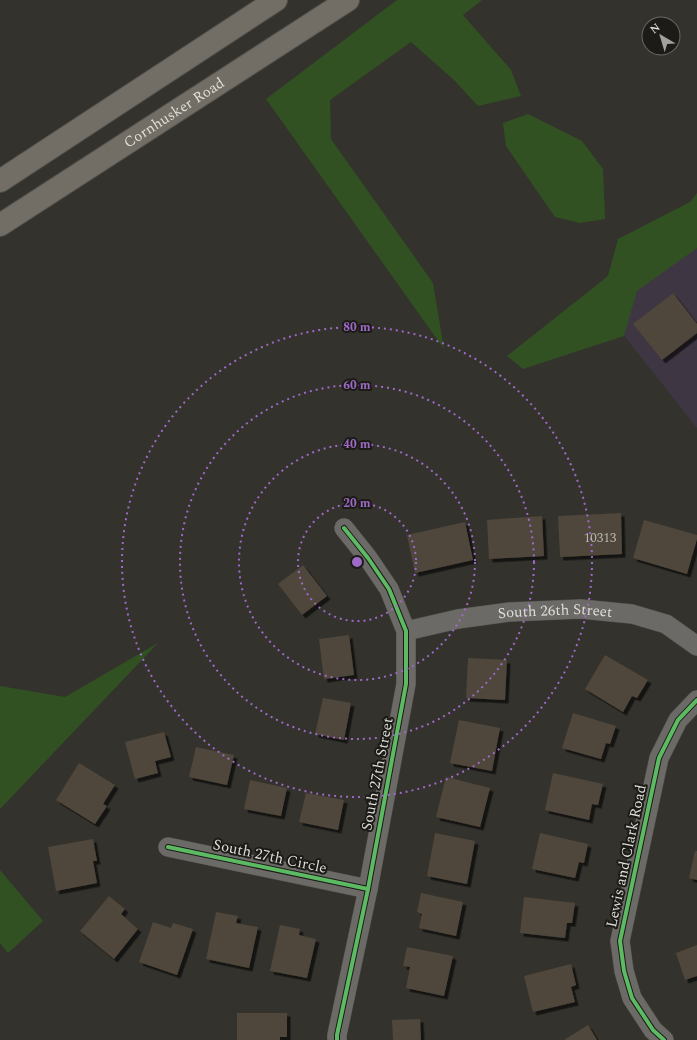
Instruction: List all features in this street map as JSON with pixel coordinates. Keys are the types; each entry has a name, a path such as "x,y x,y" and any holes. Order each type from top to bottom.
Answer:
{"main road":[{"path":"0,181 276,0"},
{"name":"Cornhusker Road","path":"0,225 348,0"}],"street":[{"name":"South 27th Street","path":"337,1040 368,889 406,684 406,631 389,589 368,558 344,528"},
{"name":"South 26th Street","path":"406,631 458,619 510,612 581,609 632,614 666,624 697,646"},
{"name":"Lewis and Clark Road","path":"664,1040 653,1030 632,998 624,971 620,941 660,758 678,720 697,700"},
{"name":"South 27th Circle","path":"168,847 368,889"}],"shaded area":[{"path":"697,236 697,428 604,310"}],"green space":[{"path":"397,0 482,0 463,15 511,70 521,96 478,106 454,80 411,42 330,100 331,139 433,283 444,349 266,99"},
{"path":"528,114 582,141 603,169 605,219 580,223 555,217 506,146 503,123"},
{"path":"697,193 697,248 637,291 624,336 523,369 507,356 608,276 618,239 690,202"},
{"path":"158,643 0,809 0,686 65,697"},
{"path":"0,870 43,921 8,953 0,943"}],"building":[{"path":"673,293 697,324 697,333 662,360 633,324"},
{"path":"621,513 622,554 560,557 558,516"},
{"path":"542,516 544,556 489,559 487,520"},
{"path":"644,520 697,535 687,574 633,558"},
{"path":"465,522 473,560 415,573 407,535"},
{"path":"303,565 327,596 302,615 278,584"},
{"path":"349,635 354,675 324,679 319,639"},
{"path":"605,655 648,680 637,698 632,696 623,712 585,689"},
{"path":"468,658 507,660 505,700 466,698"},
{"path":"323,698 351,703 344,740 315,734"},
{"path":"573,713 616,726 610,744 606,743 601,759 562,748"},
{"path":"459,720 500,728 492,771 450,763"},
{"path":"164,732 171,757 155,761 158,773 135,779 125,742"},
{"path":"196,747 234,755 227,785 189,777"},
{"path":"79,763 115,785 103,804 107,806 95,824 56,800"},
{"path":"553,773 603,784 598,805 592,804 589,820 545,810"},
{"path":"446,777 490,788 480,827 436,817"},
{"path":"250,780 287,788 281,816 244,809"},
{"path":"306,793 344,800 338,830 299,822"},
{"path":"435,833 475,841 467,884 427,876"},
{"path":"540,833 588,844 584,863 579,862 575,878 532,869"},
{"path":"93,839 97,861 93,861 97,883 56,891 48,847"},
{"path":"695,851 697,851 697,880 689,878"},
{"path":"421,893 463,902 456,936 419,928 422,914 417,912"},
{"path":"109,896 125,909 121,914 138,929 114,959 80,931"},
{"path":"524,897 575,903 572,923 567,923 565,938 520,933"},
{"path":"216,912 238,916 236,923 258,927 249,968 206,959"},
{"path":"153,922 171,928 173,923 193,929 177,975 139,962"},
{"path":"280,925 300,929 299,935 316,939 307,978 270,971"},
{"path":"697,945 697,976 685,980 676,953"},
{"path":"407,947 453,956 444,996 406,988 410,967 403,966"},
{"path":"571,964 576,985 571,987 575,1002 533,1012 524,976"},
{"path":"237,1013 287,1013 287,1037 280,1037 280,1040 237,1040"},
{"path":"420,1019 421,1040 393,1040 392,1020"},
{"path":"588,1025 597,1040 564,1040"}],"cycle path":[{"path":"337,1040 368,889 406,684 406,631 389,589 368,558 344,528"},
{"path":"664,1040 653,1030 632,998 624,971 620,941 659,758 678,720 697,700"},
{"path":"168,847 368,889"}]}
